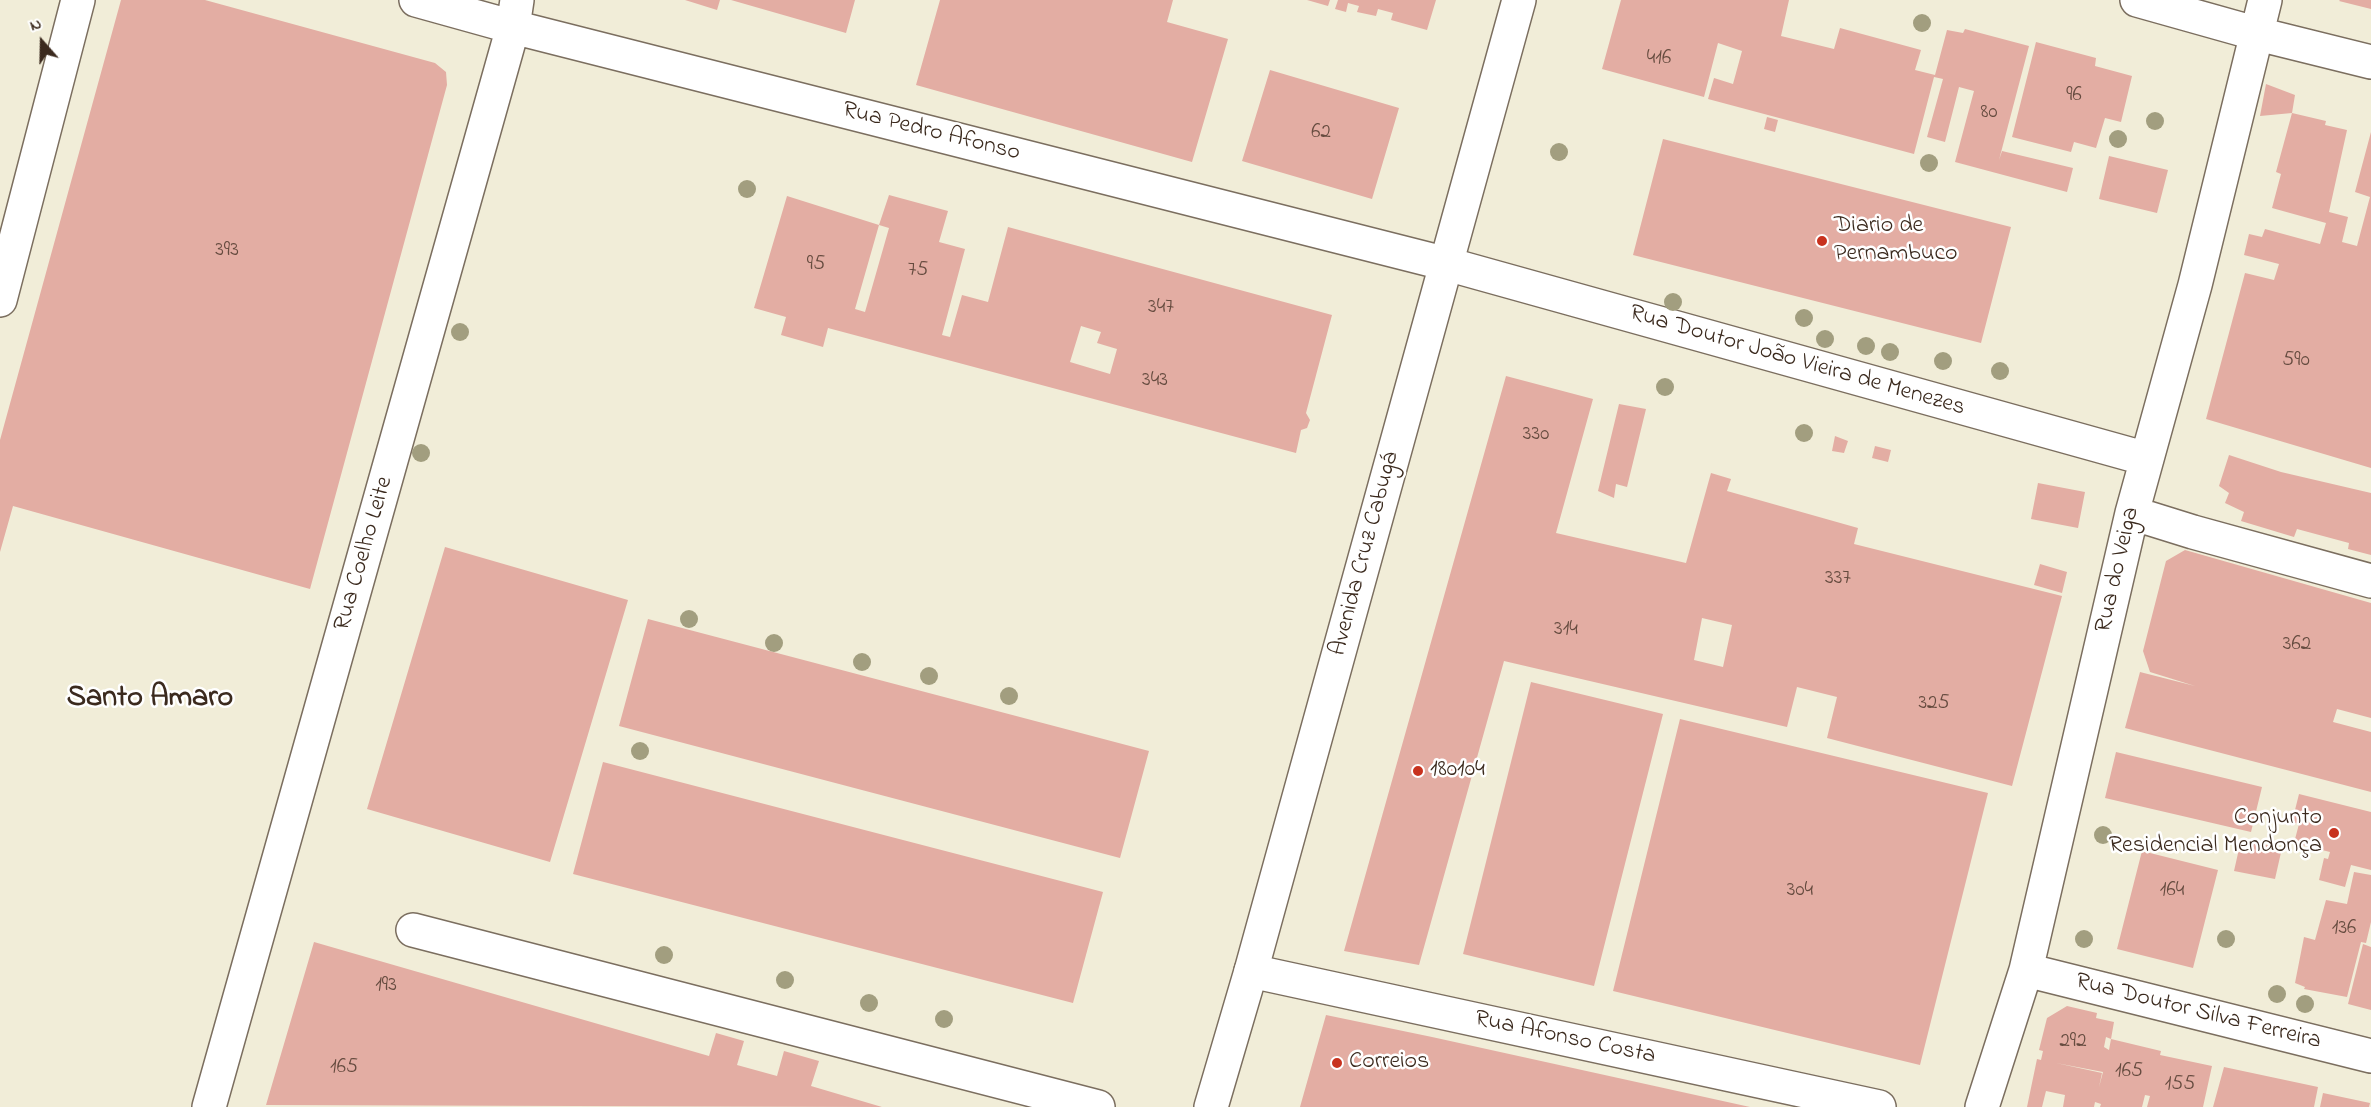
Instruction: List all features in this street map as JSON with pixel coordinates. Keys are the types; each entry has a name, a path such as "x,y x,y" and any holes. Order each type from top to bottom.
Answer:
{"street":[{"path":"0,300 78,0"},
{"name":"Rua Pedro Afonso","path":"416,0 515,13 1447,264"},
{"name":"Avenida Cruz Cabugá","path":"1211,1107 1251,971 1519,0"},
{"path":"2137,0 2258,34 2371,62"},
{"name":"Rua do Veiga","path":"1982,1107 2026,970 2132,513 2195,285 2265,0"},
{"name":"Rua Coelho Leite","path":"209,1107 515,13"},
{"name":"Rua Doutor João Vieira de Menezes","path":"1447,264 2147,459"},
{"path":"2132,513 2193,532 2371,580"},
{"path":"413,930 1098,1107"},
{"name":"Rua Doutor Silva Ferreira","path":"2026,970 2371,1056"},
{"name":"Rua Afonso Costa","path":"1251,971 1879,1107"}],"building":[{"path":"121,0 205,0 435,63 446,72 447,85 310,589 13,506 0,552 0,440"},
{"path":"685,0 720,0 717,10"},
{"path":"731,0 855,0 846,33"},
{"path":"940,0 1173,0 1167,22 1228,39 1192,162 916,85"},
{"path":"1307,0 1330,0 1328,6"},
{"path":"1338,0 1436,0 1427,30 1391,20 1393,13 1378,9 1376,16 1357,12 1359,6 1348,3 1346,12 1335,9"},
{"path":"1621,0 1789,0 1781,36 1834,49 1840,28 1921,50 1915,70 1935,75 1947,30 1963,33 1965,29 2029,46 1999,160 2002,151 2073,168 2067,192 1955,162 1974,91 1959,87 1945,142 1927,137 1943,79 1934,77 1914,154 1708,99 1714,78 1733,84 1742,51 1718,43 1704,97 1602,69"},
{"path":"2371,0 2371,9 2339,1"},
{"path":"2036,42 2096,58 2095,66 2132,76 2121,122 2105,118 2096,148 2074,142 2071,152 2012,137"},
{"path":"1270,70 1399,108 1372,199 1242,161"},
{"path":"2266,84 2295,95 2292,113 2260,116"},
{"path":"2292,113 2326,121 2325,125 2347,130 2329,212 2348,217 2342,242 2357,246 2370,197 2355,192 2371,132 2371,468 2206,419 2245,273 2274,280 2279,264 2244,255 2249,234 2262,237 2265,229 2320,244 2326,223 2272,208 2281,174 2276,172"},
{"path":"1767,117 1778,120 1775,132 1764,129"},
{"name":"Diario de Pernambuco","path":"1663,139 2011,227 1981,343 1633,255"},
{"path":"2109,156 2168,170 2157,213 2099,199"},
{"path":"889,195 948,211 939,242 965,249 942,335 950,337 962,295 988,302 1008,227 1332,315 1306,413 1310,420 1307,428 1301,430 1296,453 828,328 823,347 781,335 786,317 754,308 787,196 879,225","holes":["879,225 889,228 865,312 855,309","1081,326 1101,332 1097,343 1117,349 1110,374 1070,362"]},
{"path":"1506,376 1593,399 1556,533 1686,563 1711,473 1731,479 1727,491 1858,528 1854,544 2062,596 2012,786 1827,738 1837,697 1797,687 1787,727 1504,661 1419,965 1344,951","holes":["1702,618 1732,625 1723,667 1694,660"]},
{"path":"1619,404 1646,409 1627,487 1616,484 1614,498 1598,491"},
{"path":"1835,436 1848,441 1844,453 1832,451"},
{"path":"1875,446 1891,450 1888,462 1872,458"},
{"path":"2229,455 2281,472 2371,493 2371,555 2348,549 2349,543 2297,529 2294,537 2241,521 2244,512 2225,503 2229,493 2219,486"},
{"path":"2038,483 2085,492 2078,528 2031,519"},
{"path":"445,547 628,600 550,862 367,809"},
{"path":"2185,550 2371,603 2371,718 2337,709 2333,722 2371,732 2371,792 2125,728 2140,672 2195,686 2150,672 2143,651 2166,561"},
{"path":"2040,564 2067,572 2062,593 2034,585"},
{"path":"648,619 1149,751 1120,858 619,726"},
{"path":"1531,682 1663,714 1594,986 1463,954"},
{"path":"1680,719 1988,793 1920,1065 1613,991"},
{"path":"2116,752 2262,787 2251,832 2105,798"},
{"path":"603,762 1103,892 1073,1003 573,874"},
{"name":"Conjunto Residencial Mendonça","path":"2299,794 2371,812 2371,870 2351,865 2345,887 2319,880 2324,858 2328,859 2330,852 2294,843 2299,824 2292,822"},
{"path":"2241,840 2282,848 2275,879 2234,871"},
{"path":"2142,851 2218,870 2193,968 2117,949"},
{"path":"2354,872 2371,875 2371,922 2366,943 2361,942 2347,997 2304,989 2305,987 2295,983 2304,937 2315,940 2326,900 2347,904"},
{"path":"314,942 709,1056 716,1033 744,1041 737,1065 777,1076 784,1051 819,1061 811,1086 882,1107 266,1105"},
{"path":"2363,944 2371,947 2371,1010 2348,1004"},
{"path":"2067,1006 2097,1013 2096,1018 2114,1022 2111,1039 2161,1051 2160,1055 2212,1066 2203,1107 2147,1107 2150,1096 2145,1095 2142,1107 2100,1107 2101,1104 2095,1102 2094,1107 2063,1107 2065,1095 2046,1091 2042,1107 2027,1107 2037,1059 2041,1060 2043,1051 2039,1050 2047,1018","holes":["2106,1037 2111,1039 2109,1050 2104,1047","2056,1063 2103,1072 2099,1087 2102,1073"]},
{"path":"1326,1015 1432,1037 1750,1107 1300,1107"},
{"path":"2224,1067 2318,1087 2314,1107 2213,1107"},
{"path":"2323,1093 2370,1103 2369,1107 2320,1107"}],"place":[{"name":"Diario de Pernambuco","path":"1822,241"},
{"name":"180104","path":"1418,771"},
{"name":"Conjunto Residencial Mendonça","path":"2334,833"},
{"name":"Correios","path":"1337,1063"}],"district":[{"name":"Santo Amaro","path":"150,700"}]}
